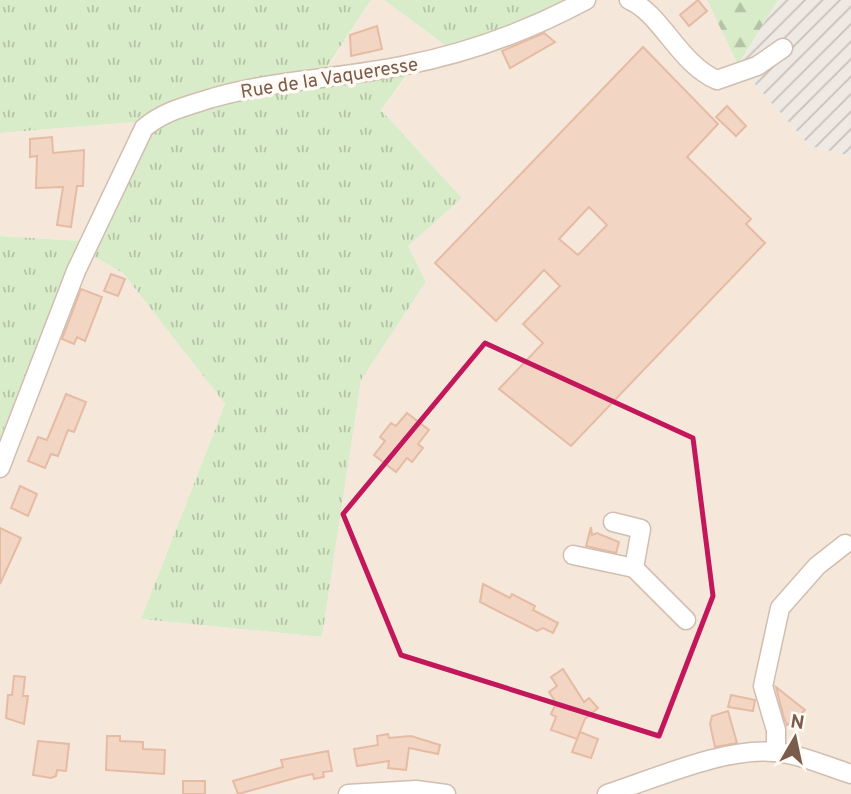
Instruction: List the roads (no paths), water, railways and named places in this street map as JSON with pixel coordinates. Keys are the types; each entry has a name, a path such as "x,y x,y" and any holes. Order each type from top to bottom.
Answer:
{"street":[{"name":"Rue de la Vaqueresse","path":"0,468 76,271 144,128 161,114 258,85 405,66 442,57 491,42 586,0"},
{"path":"629,0 646,13 701,73 717,80 757,66 783,48"},
{"path":"613,522 641,529 634,568"},
{"path":"776,752 776,730 763,686 780,608 817,566 845,544"},
{"path":"573,555 634,568 686,620"},
{"path":"607,794 751,752 776,752 851,775"},
{"path":"348,794 416,790 446,794"}]}
